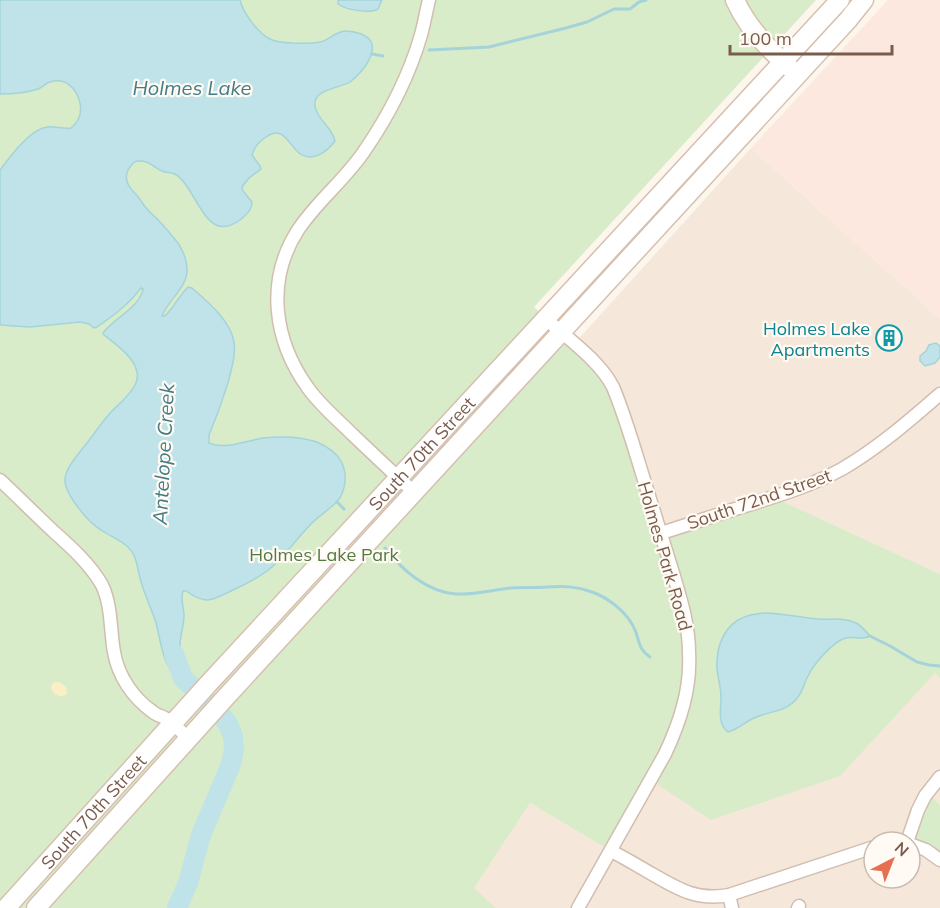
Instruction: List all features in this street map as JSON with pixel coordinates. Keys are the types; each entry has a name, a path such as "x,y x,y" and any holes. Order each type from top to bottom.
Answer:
{"main road":[{"path":"735,0 752,29 798,75"},
{"name":"South 70th Street","path":"6,908 186,708 840,0"},
{"name":"South 70th Street","path":"36,908 864,0"}],"street":[{"path":"415,493 314,396 292,363 281,334 277,299 282,267 298,230 360,158 394,101 414,55 429,0"},
{"name":"Holmes Park Road","path":"545,318 608,377 619,400 683,608 690,655 684,705 674,735 578,908"},
{"name":"South 72nd Street","path":"661,532 814,483 870,451 895,433 940,394"},
{"path":"0,480 95,574 106,598 113,650 119,671 130,690 154,714 157,724 157,741"},
{"path":"154,714 164,717 189,739"},
{"path":"913,830 925,796 940,777"},
{"path":"922,848 940,860"},
{"path":"611,851 681,891 708,897 729,895 862,851"},
{"path":"729,895 732,908"}],"shaded area":[{"path":"888,0 940,0 940,319 751,148"},
{"path":"751,148 940,319 940,574 773,497 661,533 574,344"},
{"path":"935,673 940,678 940,805 927,794 912,830 862,830 862,890 922,890 922,850 940,859 940,908 496,908 473,888 530,803 610,850 651,779"}],"green space":[{"name":"Holmes Lake Park","path":"0,0 816,0 534,307 603,371 661,532 773,497 940,574 940,678 935,673 840,776 711,820 651,780 611,851 530,803 474,888 496,908 0,908"},
{"path":"927,793 940,805 940,859 922,850 922,830 915,830"}],"sand":[{"path":"55,682 66,687 67,694 57,696 54,693 51,688"}],"water":[{"name":"Holmes Lake","path":"0,0 240,0 244,11 256,27 274,41 315,43 345,31 365,35 372,44 369,60 358,75 346,84 322,93 315,100 316,111 334,136 335,141 328,149 319,155 304,156 284,136 275,133 256,146 252,155 261,169 242,187 252,205 240,220 228,226 218,226 210,221 183,181 175,174 164,172 141,161 134,162 127,173 126,179 130,188 178,243 186,262 184,282 162,316 168,313 188,287 192,288 218,312 232,334 233,362 209,435 209,443 222,446 276,437 310,440 324,445 336,455 343,465 345,474 344,488 339,499 259,577 208,600 183,591 184,619 180,645 184,667 183,678 172,671 164,657 156,623 133,553 84,515 73,500 65,479 74,459 107,416 135,385 137,370 133,363 103,333 137,302 143,289 141,288 115,314 94,328 80,322 30,327 0,325 0,170 21,144 34,133 47,127 71,128 78,120 81,111 76,93 70,85 61,81 48,83 29,91 0,94"},
{"path":"338,0 382,0 378,9 364,11 342,6 338,4"},
{"path":"936,343 940,346 940,357 935,363 925,366 920,361 920,356 929,345"},
{"path":"765,613 847,620 858,624 870,636 846,638 838,642 814,666 800,695 793,702 782,709 758,716 728,732 722,725 720,716 721,694 717,673 719,648 727,630 738,620"}],"waterway":[{"path":"429,50 489,47 587,22 614,9 630,9 646,0"},
{"path":"372,54 383,56"},
{"path":"337,502 344,509"},
{"path":"385,548 407,572 425,584 445,592 470,594 510,588 559,587 592,592 605,598 623,612 632,624 641,648 650,657"},
{"path":"870,636 917,662 940,666"},
{"name":"Antelope Creek","path":"174,654 183,678 228,724 233,736 234,749 231,764 201,835 188,883 177,908"}],"place":[{"name":"Holmes Lake Apartments","path":"889,338"}]}
